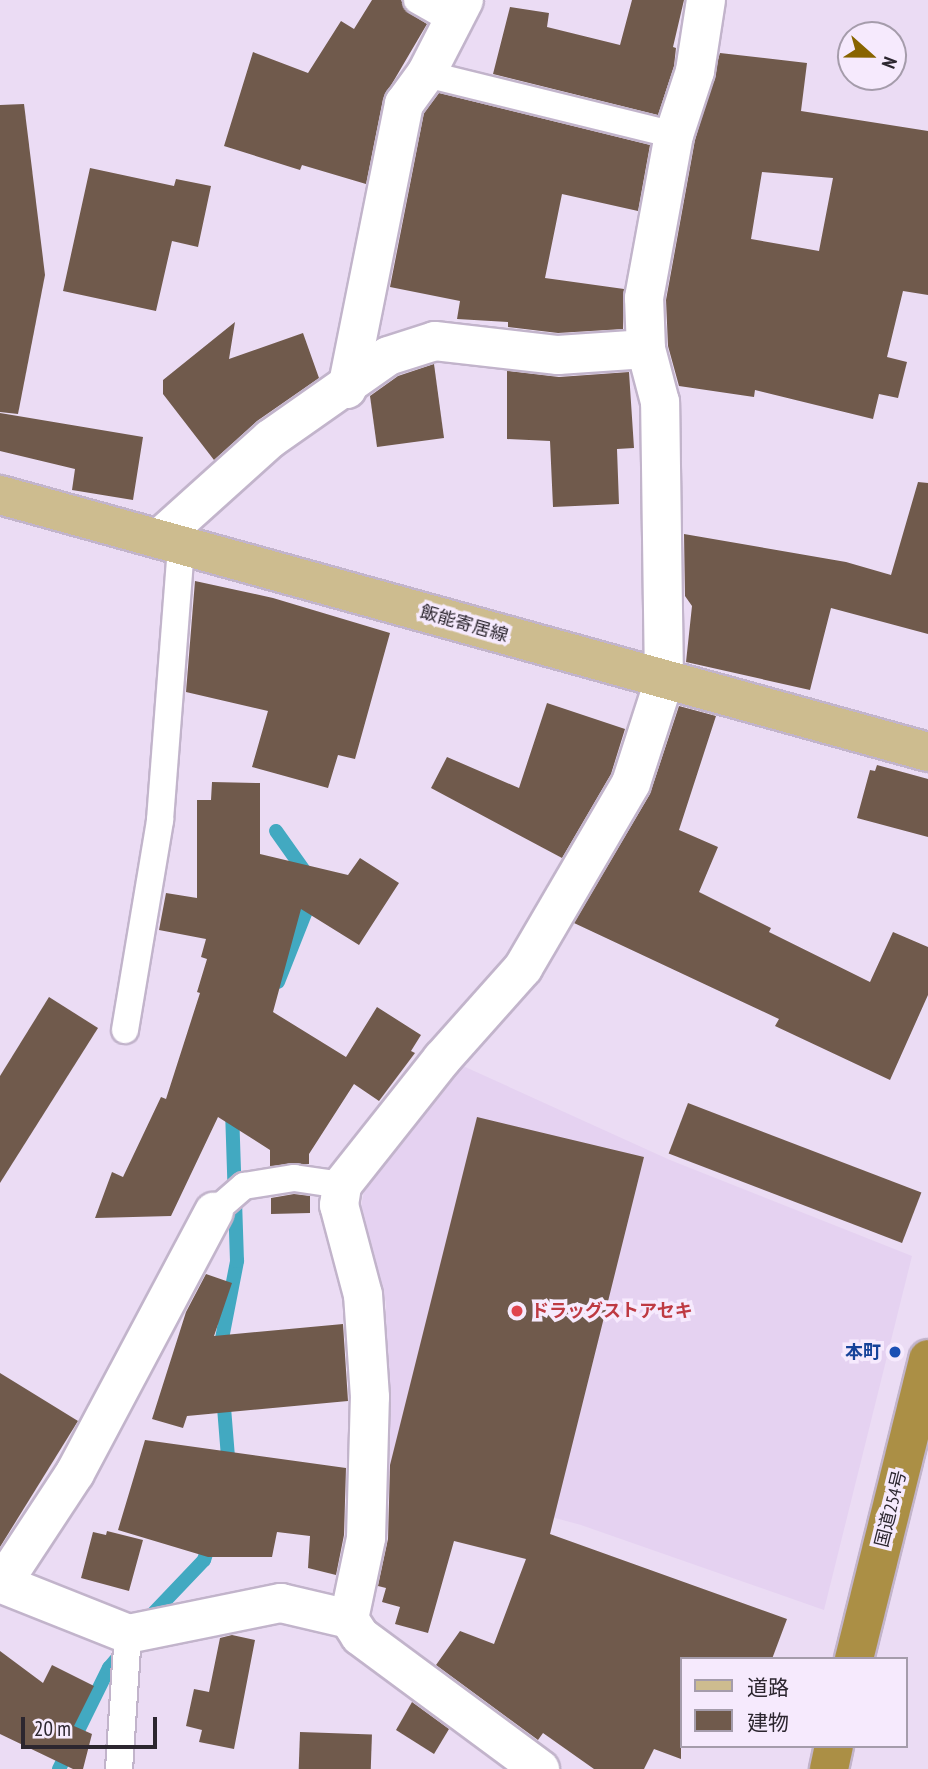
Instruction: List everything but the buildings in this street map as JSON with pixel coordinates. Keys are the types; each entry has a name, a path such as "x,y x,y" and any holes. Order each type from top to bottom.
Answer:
{"highway":[{"name":"国道254号","path":"854,1657 928,1359"},
{"path":"829,1769 834,1748"}],"main road":[{"name":"飯能寄居線","path":"0,495 928,752"}],"street":[{"path":"349,1619 366,1538 370,1397 363,1295 339,1205 342,1185 442,1059 523,968 631,783 664,681 660,402 646,349 644,298 674,135 695,71 706,0"},
{"path":"347,389 404,104 426,74 459,10"},
{"path":"171,541 270,439 347,389 388,356 435,341 558,355 646,349"},
{"path":"214,1212 75,1473 1,1584 128,1634 281,1603 349,1619 360,1636 540,1769"}],"lane":[{"path":"417,0 459,10"},
{"path":"426,74 674,135"},
{"path":"125,1030 160,821 171,541"},
{"path":"214,1212 244,1186 294,1178 342,1185"},
{"path":"119,1769 128,1634"}],"shaded area":[{"path":"463,1066 670,1160 912,1256 824,1610 581,1525 385,1472 386,1302 358,1222 365,1186"}],"waterway":[{"path":"276,831 305,872 310,901 278,982"},
{"path":"219,1354 237,1261 232,1107"},
{"path":"223,1395 229,1469"},
{"path":"144,1623 204,1560 211,1539"},
{"path":"59,1769 109,1668 124,1650"}],"place":[{"name":"ドラッグストアセキ","path":"517,1311"},
{"name":"本町","path":"895,1352"}]}
